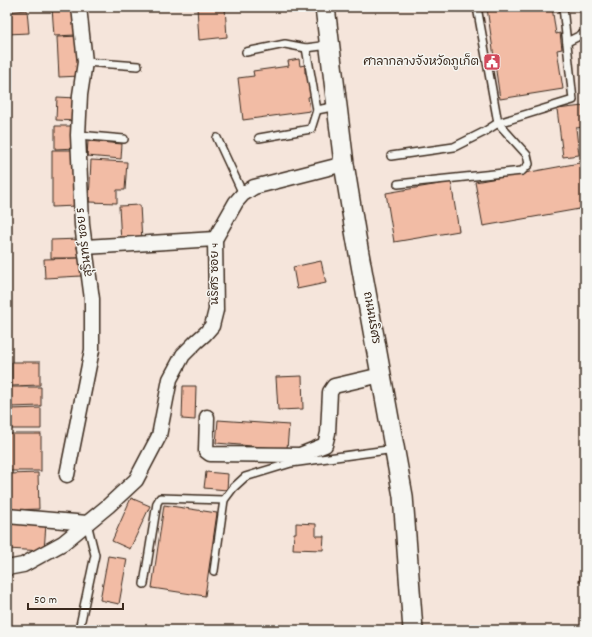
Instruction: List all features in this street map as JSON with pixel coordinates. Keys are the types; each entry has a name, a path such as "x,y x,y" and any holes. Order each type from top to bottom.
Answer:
{"street":[{"name":"สุรินทร์ ซอย 5","path":"67,475 92,350 92,298 82,224 78,135 80,95 86,62 79,7"},
{"name":"ถนนนริศร","path":"325,7 344,164 403,496 413,630"},
{"name":"นริศร ซอย 4","path":"7,570 23,565 63,543 136,480 159,436 170,379 183,355 212,326 216,310 215,239 236,202 243,194 254,187 344,164"},
{"path":"85,247 215,239"},
{"path":"207,418 206,451 210,454 300,455 325,446 328,433 330,392 334,386 381,376"},
{"path":"7,516 87,523"}],"lane":[{"path":"398,184 522,171 529,164 527,155 498,123 477,7"},
{"path":"391,156 454,147 498,123 573,100 563,7"},
{"path":"567,42 585,33"},
{"path":"246,52 286,44 306,48 330,45"},
{"path":"259,138 311,129 317,110 306,48"},
{"path":"86,62 138,66"},
{"path":"317,110 337,106"},
{"path":"78,135 124,139"},
{"path":"217,138 243,194"},
{"path":"214,571 224,500 244,477 291,463 395,449"},
{"path":"144,584 157,502 160,498 224,500"},
{"path":"79,630 95,555 87,523"}],"building":[{"path":"7,7 26,7 7,9"},
{"path":"52,7 74,7 76,35 54,36"},
{"path":"197,7 225,7 227,37 199,40"},
{"path":"552,7 556,34 560,33 562,49 557,50 563,89 500,99 487,8"},
{"path":"27,10 29,33 7,34 7,12"},
{"path":"79,36 81,76 59,77 57,37"},
{"path":"299,59 300,66 305,65 305,73 309,73 312,96 308,97 310,111 243,120 238,78 254,76 253,71 289,66 288,61"},
{"path":"57,97 77,98 76,121 56,120"},
{"path":"583,106 585,127 576,128 579,155 563,157 557,109"},
{"path":"55,126 75,126 76,148 55,149"},
{"path":"88,141 122,144 121,159 87,156"},
{"path":"52,150 76,150 77,206 52,207"},
{"path":"91,160 127,162 125,190 117,190 117,203 89,202"},
{"path":"585,162 585,208 483,226 475,182"},
{"path":"451,182 459,231 394,242 386,193"},
{"path":"140,205 142,242 121,243 119,206"},
{"path":"80,239 80,258 51,258 51,240"},
{"path":"81,258 81,276 45,278 44,259"},
{"path":"321,261 326,283 297,289 293,267"},
{"path":"12,362 40,362 40,385 12,386"},
{"path":"302,376 303,409 278,410 276,377"},
{"path":"183,386 196,386 195,420 182,419"},
{"path":"10,387 41,387 41,406 10,407"},
{"path":"41,408 41,429 11,429 11,409"},
{"path":"218,420 289,425 287,449 216,443"},
{"path":"9,434 41,434 41,471 9,471"},
{"path":"206,472 228,474 227,490 204,488"},
{"path":"38,473 39,509 10,510 9,474"},
{"path":"131,498 150,506 130,549 112,541"},
{"path":"164,505 217,513 205,596 152,588"},
{"path":"7,522 46,524 44,551 7,549"},
{"path":"296,523 316,524 316,536 324,536 323,550 293,549"},
{"path":"583,549 585,549 585,582 579,582"},
{"path":"108,556 127,559 119,604 100,600"}],"place":[{"name":"ศาลากลางจังหวัดภูเก็ต","path":"492,62"}]}
